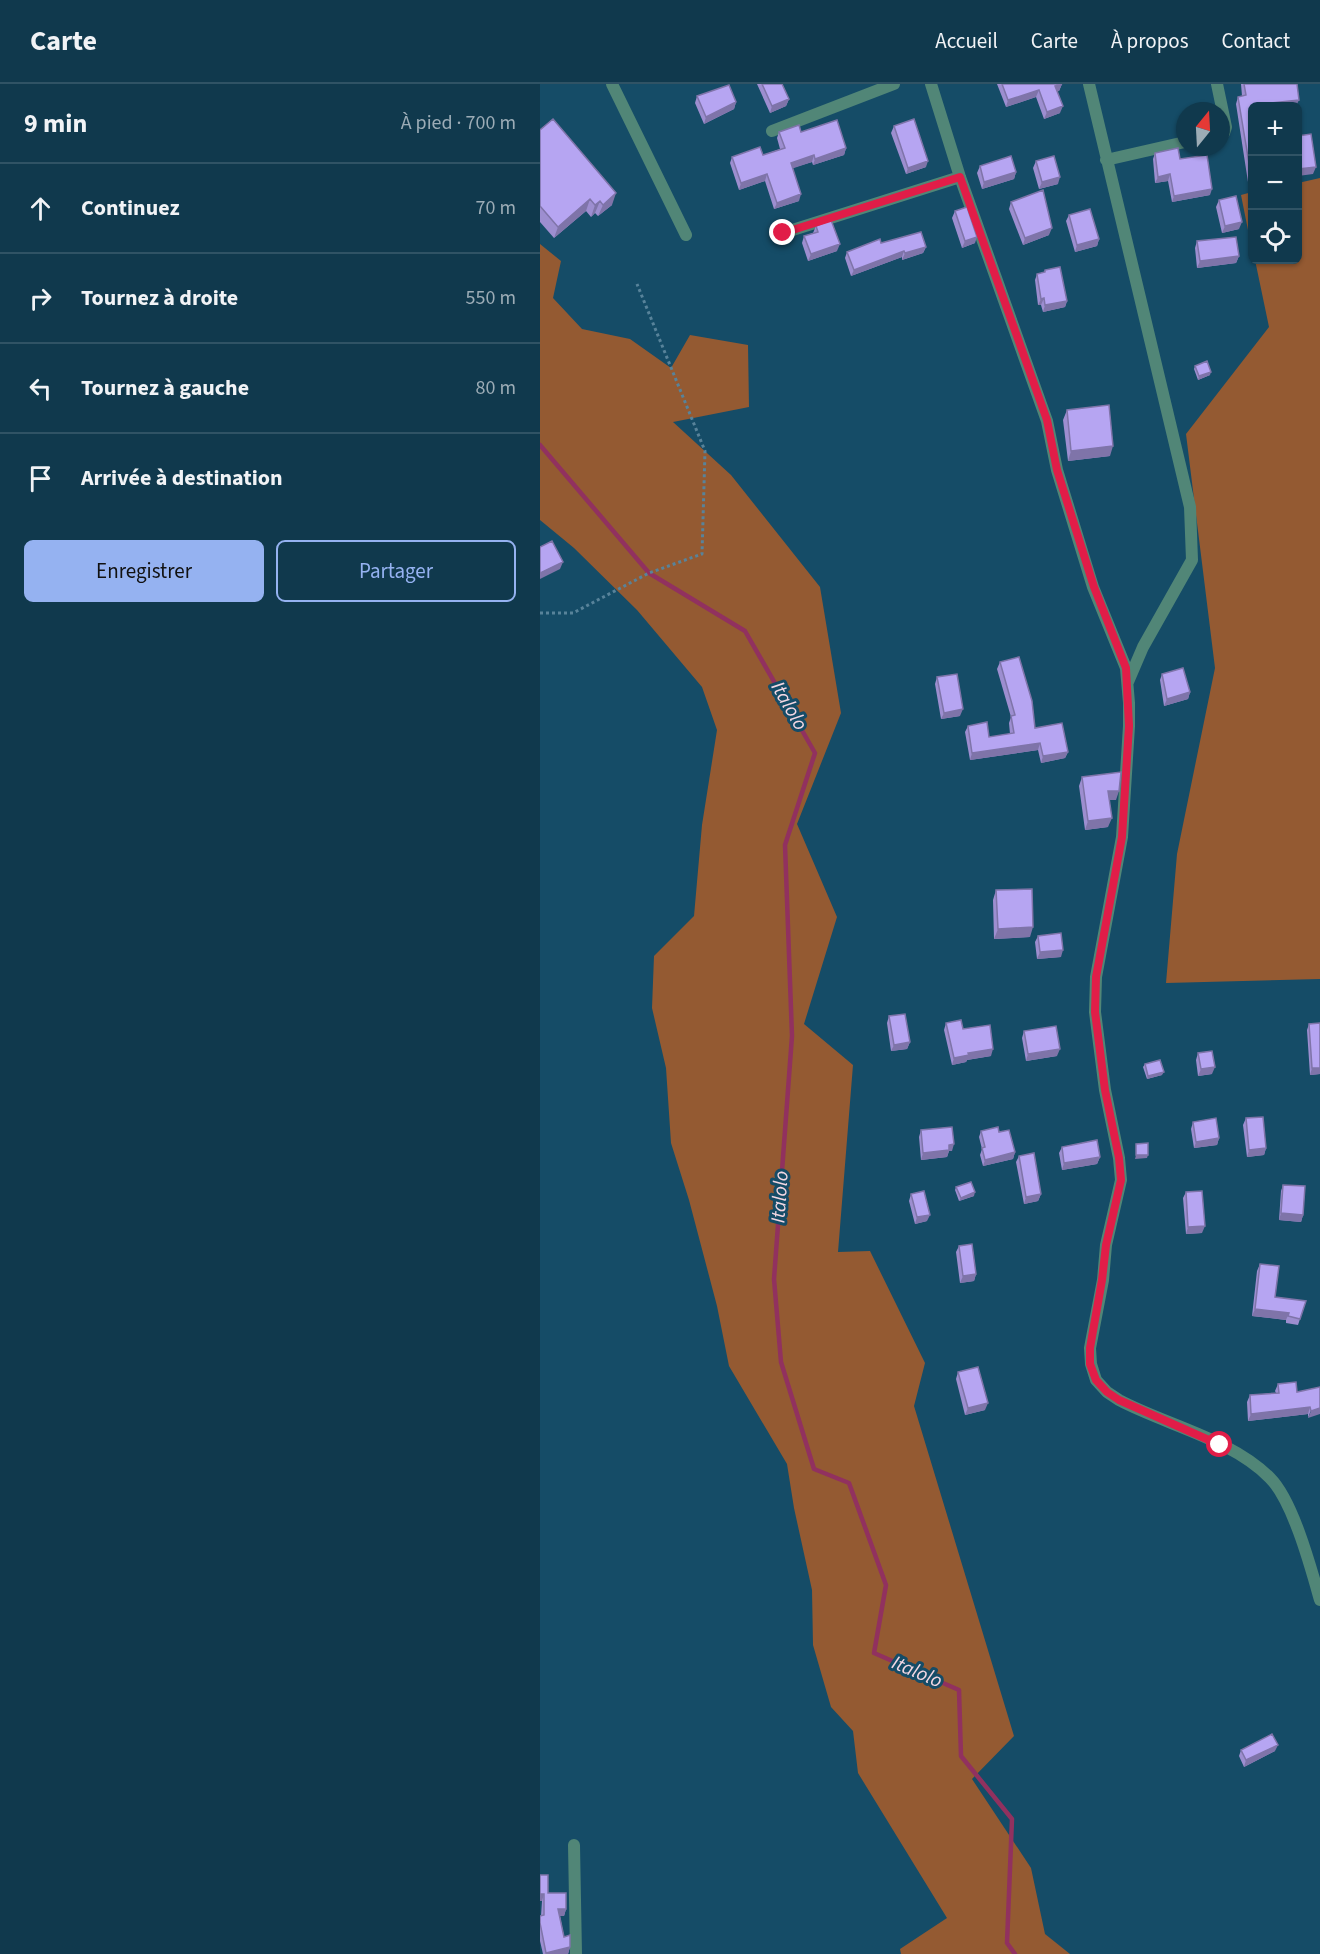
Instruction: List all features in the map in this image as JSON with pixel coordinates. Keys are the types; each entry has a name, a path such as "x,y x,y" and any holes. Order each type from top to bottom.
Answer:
{"street":[{"path":"612,84 686,235"},
{"path":"772,131 894,84"},
{"path":"931,84 960,177 1047,420 1064,492 1094,587 1123,658 1127,683 1129,726 1122,837 1096,977 1095,998 1105,1090 1119,1158 1121,1180 1106,1245 1090,1348 1090,1364 1096,1380 1107,1392 1119,1400 1220,1445 1239,1455 1271,1478 1283,1496 1320,1600"},
{"path":"1089,84 1190,507 1192,560 1143,647 1127,683"},
{"path":"1217,84 1221,102"},
{"path":"1106,159 1176,144"},
{"path":"783,233 960,177"},
{"path":"573,1845 576,1954"}],"path":[{"path":"540,613 573,614 649,573 702,554 705,451 636,284"}],"shaded area":[{"path":"1320,178 1320,979 1166,983 1177,854 1215,668 1186,434 1269,327 1256,264 1302,264 1302,182"},
{"path":"1248,193 1248,230 1241,195"},
{"path":"540,244 561,261 553,298 582,329 630,339 671,368 690,335 748,345 749,407 673,422 731,475 820,587 841,713 797,824 837,917 804,1024 853,1065 838,1252 870,1251 925,1363 914,1406 1014,1736 972,1779 1031,1868 1045,1934 1070,1954 901,1954 900,1949 947,1918 858,1773 853,1731 831,1707 813,1645 812,1590 787,1464 729,1366 717,1306 689,1200 671,1143 666,1068 652,1008 654,956 694,916 702,825 717,730 702,687 637,610 574,548 540,520"}],"building":[{"path":"762,84 782,84 789,99 772,106"},
{"path":"1002,84 1062,84 1055,86 1063,106 1047,112 1039,90 1008,100"},
{"path":"1244,84 1297,84 1299,100 1248,102 1248,157 1238,97 1246,95"},
{"path":"729,85 736,102 706,117 697,96"},
{"path":"553,119 616,193 603,205 600,201 595,205 590,199 558,227 540,206 540,130"},
{"path":"914,119 928,161 908,168 894,126"},
{"path":"837,120 846,148 815,159 814,155 791,163 801,194 777,203 767,174 741,183 732,157 760,147 763,155 785,148 779,132 799,125 801,132"},
{"path":"1311,134 1316,167 1302,169 1302,135"},
{"path":"1176,148 1176,156 1179,156 1180,159 1207,156 1212,189 1174,196 1170,174 1158,177 1155,153"},
{"path":"1011,156 1016,172 984,182 980,166"},
{"path":"1054,156 1060,177 1042,182 1036,161"},
{"path":"1043,190 1052,228 1025,238 1011,202"},
{"path":"1236,196 1242,222 1225,226 1219,200"},
{"path":"967,207 977,237 965,241 955,211"},
{"path":"1090,209 1099,239 1077,245 1069,215"},
{"path":"831,220 840,244 811,254 804,236 818,232 816,226"},
{"path":"921,232 926,247 905,253 904,251 854,270 847,252 880,239 881,243"},
{"path":"1236,237 1239,256 1200,261 1197,241"},
{"path":"1060,267 1067,301 1045,305 1044,298 1041,299 1037,274"},
{"path":"1207,361 1211,372 1199,376 1195,366"},
{"path":"1109,405 1113,446 1071,451 1067,410"},
{"path":"552,541 563,562 540,573 540,547"},
{"path":"1019,657 1032,701 1035,728 1062,723 1068,752 1043,756 1040,743 972,753 968,726 987,722 989,737 1014,733 1011,716 1015,715 1000,662"},
{"path":"1183,668 1190,692 1167,699 1162,674"},
{"path":"957,674 963,709 944,713 937,677"},
{"path":"1121,772 1119,791 1108,791 1112,818 1088,821 1082,777"},
{"path":"1032,889 1033,927 998,929 996,890"},
{"path":"1061,933 1063,950 1040,952 1038,936"},
{"path":"905,1014 910,1042 894,1045 889,1016"},
{"path":"961,1020 963,1029 990,1025 993,1049 954,1058 946,1023"},
{"path":"1320,1023 1320,1068 1312,1068 1309,1024"},
{"path":"1056,1026 1060,1049 1028,1054 1024,1031"},
{"path":"1212,1051 1215,1067 1201,1069 1198,1053"},
{"path":"1160,1060 1164,1072 1148,1076 1145,1064"},
{"path":"1263,1117 1266,1148 1249,1150 1246,1118"},
{"path":"1216,1118 1219,1138 1196,1142 1193,1122"},
{"path":"952,1127 954,1144 949,1145 949,1150 923,1153 921,1130"},
{"path":"998,1127 999,1132 1009,1130 1015,1152 985,1160 981,1131"},
{"path":"1097,1140 1100,1157 1064,1163 1062,1147"},
{"path":"1148,1143 1148,1155 1136,1155 1136,1144"},
{"path":"1034,1153 1041,1194 1026,1197 1019,1156"},
{"path":"971,1182 975,1192 961,1198 956,1187"},
{"path":"1283,1185 1305,1186 1303,1215 1281,1213"},
{"path":"924,1191 930,1215 917,1217 911,1194"},
{"path":"1202,1191 1205,1226 1188,1227 1186,1192"},
{"path":"972,1244 976,1274 963,1276 959,1246"},
{"path":"1260,1264 1279,1266 1275,1297 1306,1301 1300,1319 1288,1316 1289,1313 1255,1309"},
{"path":"978,1367 988,1403 968,1408 958,1372"},
{"path":"1296,1382 1297,1392 1320,1387 1320,1408 1311,1411 1310,1407 1251,1414 1250,1395 1279,1393 1278,1384"},
{"path":"1272,1734 1278,1745 1246,1760 1241,1750"},
{"path":"540,1875 548,1875 548,1893 566,1893 566,1909 558,1909 564,1937 570,1935 570,1947 546,1953 540,1923 540,1916 544,1915 544,1894 540,1894"}],"waterway":[{"name":"Italolo","path":"540,445 649,573 745,631 815,753 785,845 792,1036 774,1279 781,1362 814,1469 849,1483 886,1585 874,1653 959,1690 961,1756 1012,1819 1007,1943 1015,1954"}],"route":[{"path":"783,233 960,177 1047,420 1057,470 1094,587 1126,668 1129,726 1122,837 1096,977 1095,998 1105,1090 1119,1158 1121,1180 1106,1245 1090,1348 1090,1364 1096,1380 1107,1392 1119,1400 1220,1445"}]}
